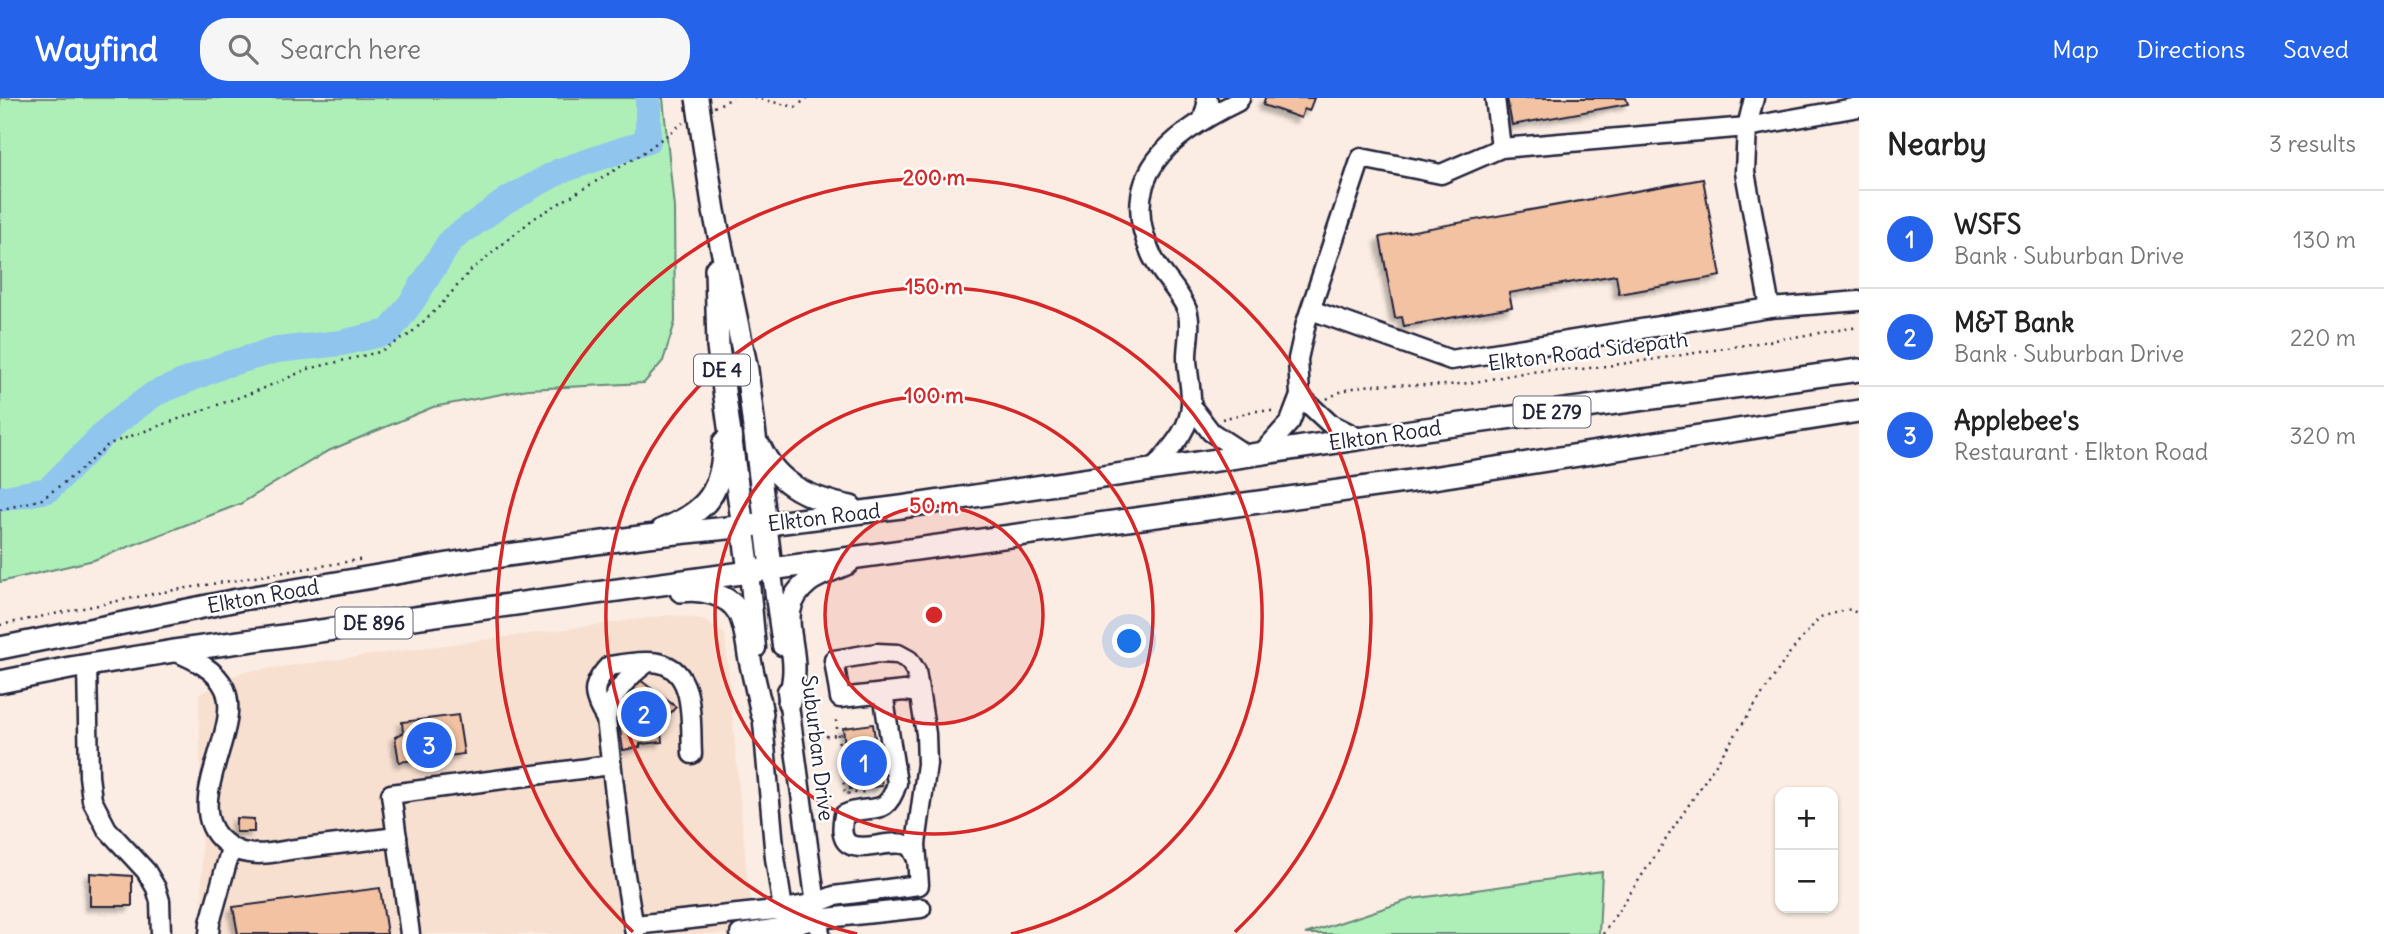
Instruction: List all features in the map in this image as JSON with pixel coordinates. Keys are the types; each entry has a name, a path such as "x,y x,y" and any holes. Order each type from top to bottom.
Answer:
{"main road":[{"name":"DE 4","path":"704,103 703,139 714,211 747,370 768,524 771,567"},
{"name":"DE 4","path":"714,211 718,347 749,571"},
{"name":"Elkton Road","path":"0,648 237,600 478,559 647,536 868,511 1154,468 1859,370"},
{"path":"647,536 697,512 714,493 722,468 725,394"},
{"name":"Elkton Road","path":"0,682 174,651 1426,479 1859,411"},
{"path":"756,438 772,467 798,490 821,501 868,511"},
{"path":"789,703 794,670 788,624 795,597 809,581 867,554"},
{"path":"551,599 580,606 691,590 722,597 738,610 744,625 762,714"}],"street":[{"path":"1203,119 1208,101 1206,98"},
{"path":"1154,468 1178,439 1191,407 1187,357 1189,324 1186,310 1153,258 1140,225 1138,201 1150,171 1170,144 1203,119 1240,98"},
{"path":"1495,98 1501,148"},
{"path":"1754,98 1747,127 1745,172 1770,308"},
{"path":"1191,407 1211,432 1254,454 1290,422 1300,396 1298,359 1311,310 1361,158 1441,174 1501,148 1747,127 1859,107"},
{"path":"1311,310 1451,360 1770,308 1859,301"},
{"path":"1300,396 1329,423 1361,439"},
{"name":"Suburban Drive","path":"771,567 817,919"},
{"path":"749,571 775,858 786,931"},
{"path":"174,651 201,663 216,676 225,689 229,706 208,799 209,819 215,835 231,848 255,854 397,837"},
{"path":"817,919 834,896 919,885 916,857 927,765 926,734 916,671 909,660 898,654 877,653 834,660 840,698 904,691 919,693"},
{"path":"692,754 687,689 676,672 655,662 609,666 600,676 594,702 606,719 624,869 635,929 783,909 817,919"},
{"path":"87,665 89,776 92,800 115,840 146,871 156,888 160,901 161,934"},
{"path":"883,693 897,783 894,796 887,805 876,810 850,812 844,816 845,838 851,846 861,848 902,844 910,847 916,857"},
{"path":"410,934 391,794 610,765"},
{"path":"209,934 231,848"},
{"path":"740,934 786,931 817,919 921,908"}],"path":[{"path":"704,103 733,98"},
{"path":"754,98 796,107 807,98"},
{"path":"0,510 42,499 109,444 262,389 308,369 379,352 409,335 470,272 533,219 640,155 690,119"},
{"name":"Elkton Road Sidepath","path":"1323,401 1338,391 1357,387 1454,385 1535,371 1587,369 1729,349 1859,327"},
{"path":"1216,425 1222,419 1235,415 1254,411 1281,411"},
{"path":"1603,934 1789,654 1820,617 1851,609 1859,615"},
{"path":"836,720 845,794 865,792 865,788"},
{"path":"812,738 844,734"}],"shaded area":[{"path":"671,615 702,619 725,634 747,876 756,934 203,934 199,694 242,672"}],"green space":[{"path":"0,98 663,98 674,208 675,322 663,361 644,383 528,389 433,407 326,452 240,504 94,560 0,582"},
{"path":"1602,872 1599,934 1305,934 1412,899"}],"building":[{"path":"1265,98 1314,98 1309,111 1304,109 1301,118 1263,105"},
{"path":"1507,98 1626,98 1628,104 1512,125"},
{"path":"1703,179 1721,276 1619,294 1616,275 1509,293 1512,307 1404,326 1402,317 1395,318 1380,237"},
{"path":"640,680 676,707 655,730 661,730 662,742 640,744 640,747 623,750 617,709 622,708"},
{"path":"458,715 464,754 399,762 395,737 403,733 402,722"},
{"path":"873,724 882,786 850,789 843,728"},
{"path":"236,818 254,819 254,832 236,832"},
{"path":"90,873 132,876 132,906 90,906"},
{"path":"380,888 387,934 238,934 233,907"}],"waterway":[{"path":"0,499 48,490 115,423 154,394 224,365 277,350 341,343 389,332 451,240 507,200 560,171 648,141 648,98"}],"place":[{"name":"M&T Bank","path":"644,714"},
{"name":"Applebee's","path":"429,745"},
{"name":"WSFS","path":"864,763"}]}
